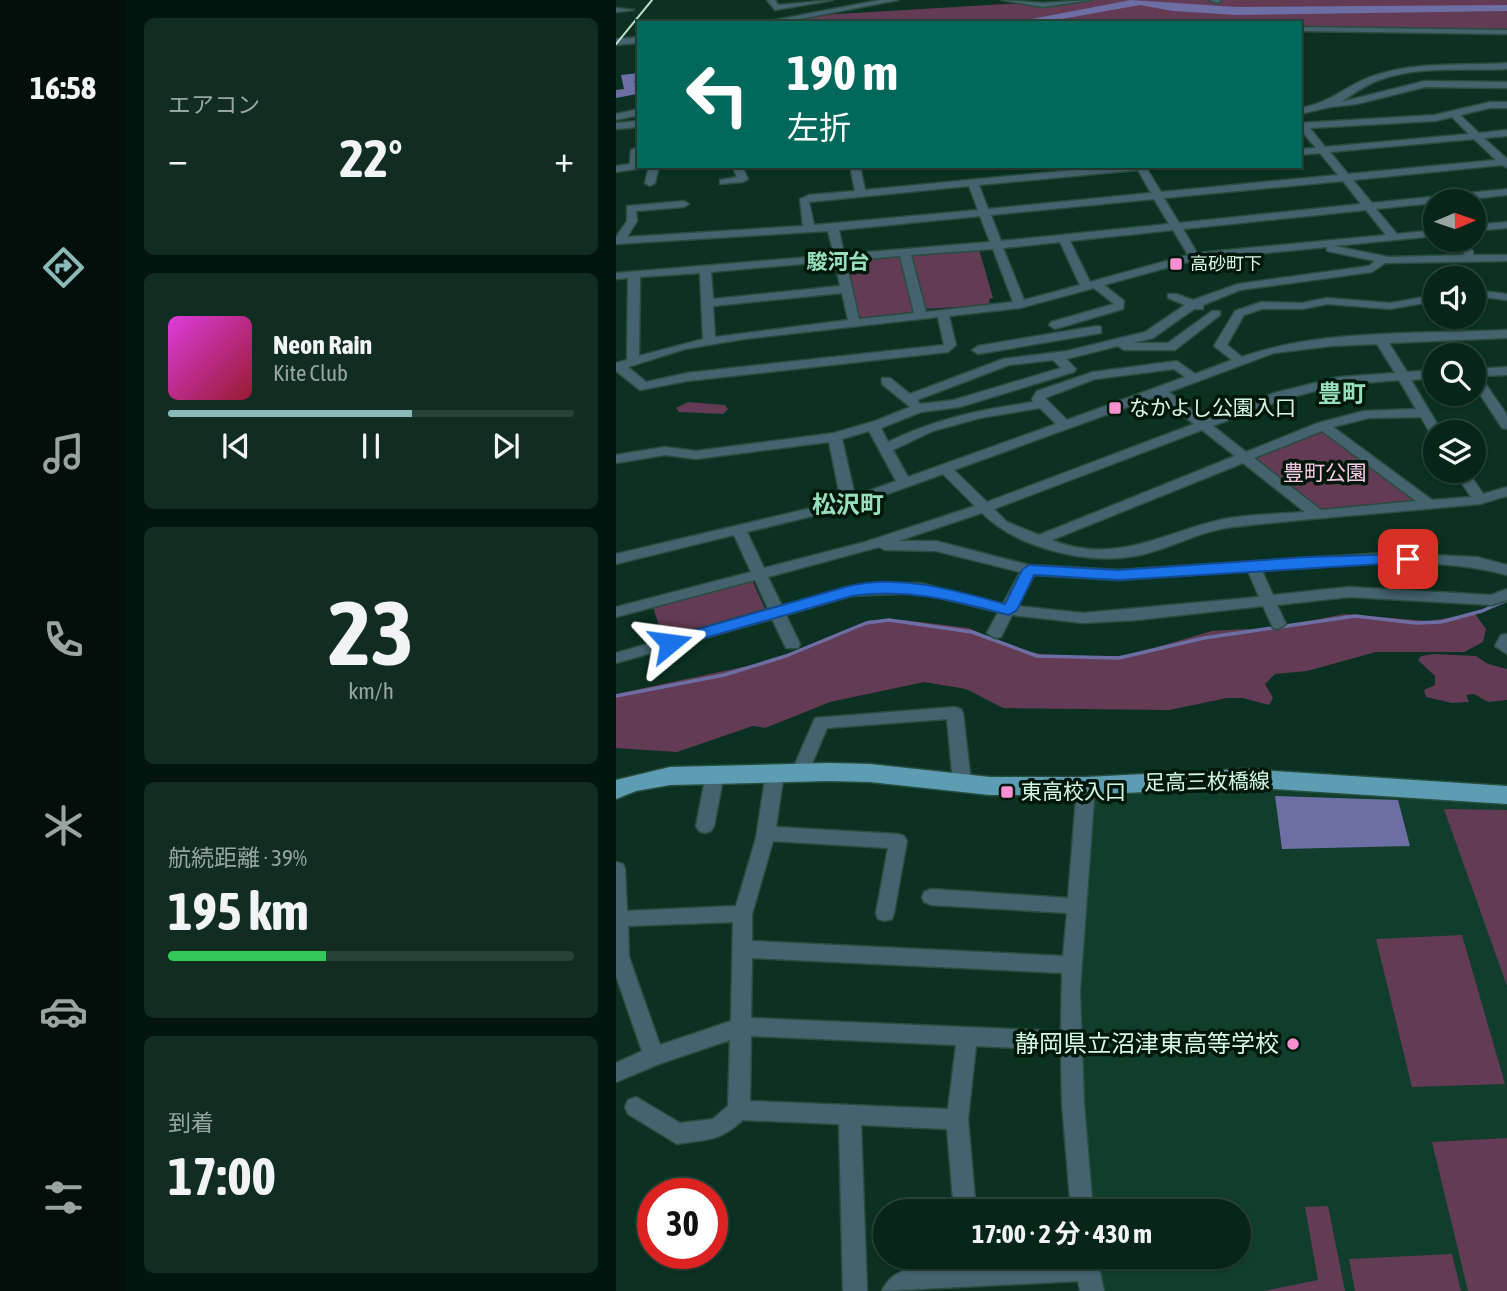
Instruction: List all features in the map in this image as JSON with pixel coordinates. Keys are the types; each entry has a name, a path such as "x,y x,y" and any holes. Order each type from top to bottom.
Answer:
{"main road":[{"name":"足高三枚橋線","path":"616,790 648,779 715,774 870,773 962,782 1086,786 1244,778 1507,795"}],"street":[{"path":"771,0 775,8 830,0"},
{"path":"775,21 894,0"},
{"path":"1006,0 1043,5 1088,0"},
{"path":"616,10 630,10"},
{"path":"1302,29 1507,32"},
{"path":"616,42 637,40"},
{"path":"1331,106 1377,77 1416,71 1507,66"},
{"path":"1302,111 1351,104 1429,84 1476,87 1507,85"},
{"path":"1302,126 1454,114 1490,105 1507,105"},
{"path":"616,117 637,112"},
{"path":"1454,114 1506,163"},
{"path":"616,126 637,124"},
{"path":"1302,126 1394,237"},
{"path":"1302,152 1507,133"},
{"path":"619,239 713,232 752,221 752,233 809,229 1506,163"},
{"path":"616,169 637,166"},
{"path":"650,183 654,168"},
{"path":"724,182 743,179 738,168"},
{"path":"857,168 861,193"},
{"path":"809,229 804,201 861,193 1133,168"},
{"path":"1144,168 1194,257"},
{"path":"973,183 1020,305"},
{"path":"616,276 996,245 1507,192"},
{"path":"619,239 632,221 631,208 684,204"},
{"path":"1486,227 1507,225"},
{"path":"833,227 854,322"},
{"path":"978,350 1052,317 1092,286 1194,257 1423,234"},
{"path":"1052,317 1119,307 1120,303 1092,286 1063,237"},
{"path":"1311,246 1383,258 1507,258"},
{"path":"905,252 921,317"},
{"path":"1060,360 1149,335 1208,297 1258,282 1372,269 1383,258"},
{"path":"705,267 709,341"},
{"path":"634,274 623,364 640,386 709,341 854,322 943,315 1020,305 1097,330"},
{"path":"707,303 847,289"},
{"path":"1486,294 1507,297"},
{"path":"1172,296 1216,313 1239,313 1261,305 1302,306 1327,301 1390,306 1423,300"},
{"path":"616,459 665,451 696,455 835,437 873,426 913,403 1007,362 1060,360 1126,345 1171,347 1216,313"},
{"path":"1239,313 1220,346 1239,360"},
{"path":"623,364 677,364 948,348 950,345 943,315"},
{"path":"616,559 849,503 1239,360 1297,345 1507,334"},
{"path":"1381,340 1428,420"},
{"path":"886,381 913,403 954,404 1070,369 1060,360"},
{"path":"1065,425 1038,399 1041,394 1093,376 1177,365 1193,378"},
{"path":"1141,369 1203,425 1318,516"},
{"path":"1486,373 1507,371"},
{"path":"616,612 870,545 985,508 1307,387 1423,375"},
{"path":"1486,393 1507,425"},
{"path":"885,449 928,428 979,414 1042,404"},
{"path":"1038,540 1324,426 1369,414 1424,413"},
{"path":"873,426 904,483"},
{"path":"1324,426 1430,505"},
{"path":"835,437 849,503"},
{"path":"945,468 1002,525 1066,551 1134,552 1227,523 1480,500 1507,491"},
{"path":"1469,483 1480,500"},
{"path":"739,531 792,644"},
{"path":"870,545 936,546 1029,570 1118,575 1385,558 1477,562 1505,569 1507,552"},
{"path":"1253,566 1279,624"},
{"path":"995,633 1029,570"},
{"path":"616,659 851,591 898,587 931,590 1009,610 1109,618 1349,592 1492,600 1507,594"},
{"path":"1507,639 1503,646 1507,649"},
{"path":"800,773 821,722 955,713 962,782"},
{"path":"739,1110 743,914 765,834 775,773"},
{"path":"705,826 715,774"},
{"path":"1081,1199 1072,1041 1073,965 1086,786"},
{"path":"765,834 898,841 885,913"},
{"path":"616,869 619,957 654,1056"},
{"path":"931,897 1079,905"},
{"path":"617,919 743,914"},
{"path":"742,950 1073,965"},
{"path":"616,1073 654,1056 741,1027 1072,1041"},
{"path":"964,1199 957,1119 967,1037"},
{"path":"636,1107 677,1134 718,1128 739,1110 957,1119"},
{"path":"850,1115 855,1291"},
{"path":"894,1291 912,1279 957,1269"},
{"path":"1029,1269 1088,1272"}],"shaded area":[{"name":"静岡県立沼津東高等学校","path":"1245,787 1507,801 1507,1291 1102,1291 1098,1269 1251,1269 1251,1199 1090,1199 1081,1097 1078,990 1094,792"}],"green space":[{"path":"1073,0 1507,0 1507,32 1302,28 1302,21 782,21 821,15"},
{"path":"979,249 993,298 989,299 990,305 923,309 909,256"},
{"path":"900,254 914,313 859,318 846,259"},
{"path":"688,402 725,405 728,409 723,414 679,412 676,408"},
{"name":"豊町公園","path":"1318,432 1326,432 1416,498 1415,501 1316,510 1255,461 1256,458"},
{"path":"752,580 765,609 663,638 653,607"},
{"path":"1344,614 1428,621 1475,614 1486,629 1483,642 1464,652 1376,652 1307,671 1275,674 1265,684 1273,698 1269,705 1243,698 1227,698 1169,710 1003,708 966,689 924,682 830,702 765,728 753,726 677,752 616,748 616,694 771,661 870,620 903,620 969,628 1011,648 1046,655 1091,658 1130,655 1212,631 1261,631"},
{"path":"1421,656 1476,656 1488,664 1507,669 1507,700 1488,702 1474,694 1466,695 1469,702 1452,703 1426,697 1424,690 1435,685 1435,676 1418,660"},
{"path":"1444,809 1507,810 1507,986"},
{"path":"1462,935 1505,1084 1412,1087 1376,939"},
{"path":"1507,1138 1507,1291 1468,1291 1432,1142"},
{"path":"1328,1206 1345,1291 1264,1291 1318,1280 1305,1207"},
{"path":"1452,1254 1461,1291 1355,1291 1349,1259"}],"water":[{"path":"1275,796 1398,800 1410,846 1282,849"}],"waterway":[{"path":"1029,21 1140,2 1173,8 1236,11 1507,8"},
{"path":"616,94 632,91 626,78 637,77"},
{"path":"616,696 724,675 786,656 866,623 889,620 972,632 1037,656 1119,658 1204,638 1355,616 1416,623 1441,622 1482,611 1507,600"}],"railway":[{"path":"616,44 652,0"}],"place":[{"name":"高砂町下","path":"1176,264"},
{"name":"なかよし公園入口","path":"1115,408"},
{"name":"東高校入口","path":"1007,792"},
{"name":"静岡県立沼津東高等学校","path":"1293,1044"}],"district":[{"name":"駿河台","path":"838,262"},
{"name":"豊町","path":"1342,394"},
{"name":"松沢町","path":"848,505"}],"route":[{"path":"670,643 851,591 875,588 920,588 1009,610 1029,570 1118,575 1307,562 1408,559"}]}
